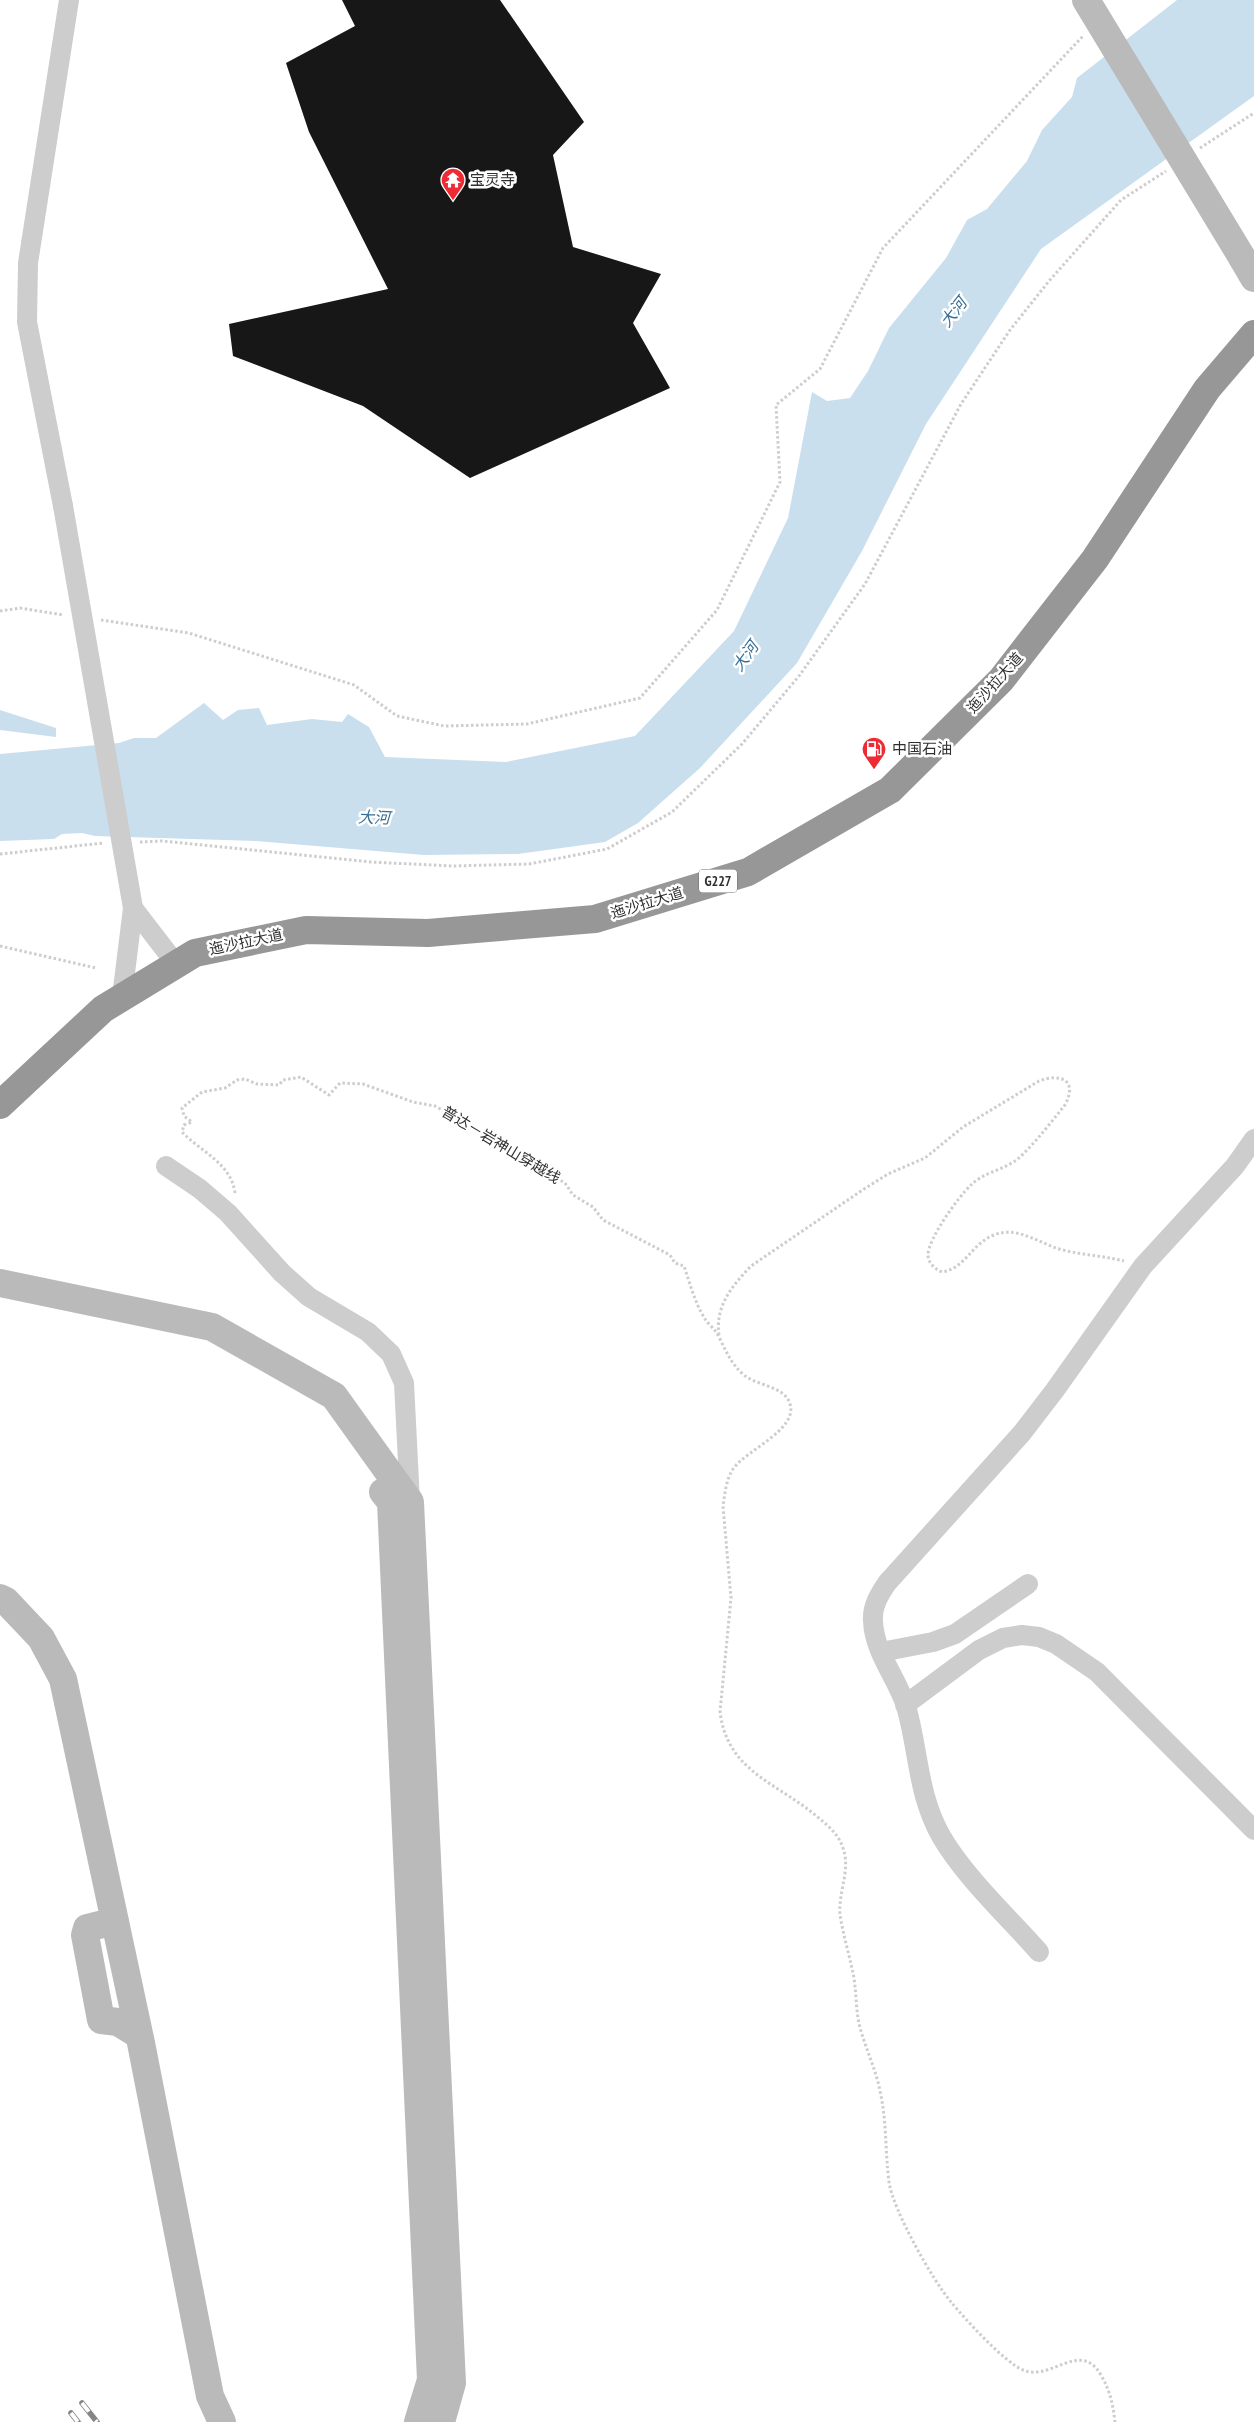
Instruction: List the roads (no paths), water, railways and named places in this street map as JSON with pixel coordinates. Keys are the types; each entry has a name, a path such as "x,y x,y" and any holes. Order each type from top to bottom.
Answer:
{"highway":[{"name":"迤沙拉大道","path":"0,1104 102,1009 195,953 306,930 428,933 595,919 748,872 890,790 1001,680 1094,559 1207,389 1254,334"}],"street":[{"path":"69,0 28,263 27,322 63,506 133,908 122,997"},
{"path":"1086,0 1249,269"},
{"path":"133,908 176,964"},
{"path":"1039,1952 967,1872 942,1837 925,1803 905,1705 881,1652 873,1623 873,1610 887,1583 1022,1432 1055,1390 1143,1266 1235,1166 1254,1138"},
{"path":"166,1166 200,1189 228,1213 282,1273 309,1297 368,1332 391,1354 404,1383 452,2383 441,2422"},
{"path":"0,1283 212,1327 334,1396 410,1502"},
{"path":"0,1301 202,1344 320,1407 391,1502 431,2380 418,2422"},
{"path":"881,1652 933,1642 955,1634 1028,1584"},
{"path":"0,1598 6,1601 41,1638 63,1678 140,2039 210,2396 222,2422"},
{"path":"905,1705 979,1650 1003,1638 1022,1635 1040,1637 1056,1644 1097,1672 1254,1830"},
{"path":"140,2039 227,2390 242,2422"}],"water":[{"name":"大河","path":"1177,0 1254,0 1254,96 1041,249 926,424 862,551 797,663 700,768 638,823 605,842 518,854 424,855 256,841 95,836 82,833 62,834 54,839 0,841 0,754 119,743 134,738 156,738 204,703 223,720 238,710 259,708 267,725 312,719 342,722 348,714 369,727 385,757 506,762 635,736 734,631 788,518 812,392 827,401 850,398 868,371 889,328 946,258 967,220 987,209 1027,161 1042,130 1072,97 1077,78"},
{"path":"0,710 56,728 56,737 0,730"}],"railway":[{"path":"82,2403 97,2422"},
{"path":"71,2413 78,2422"}],"place":[{"name":"宝灵寺","path":"453,201"},
{"name":"中国石油","path":"874,770"}]}
